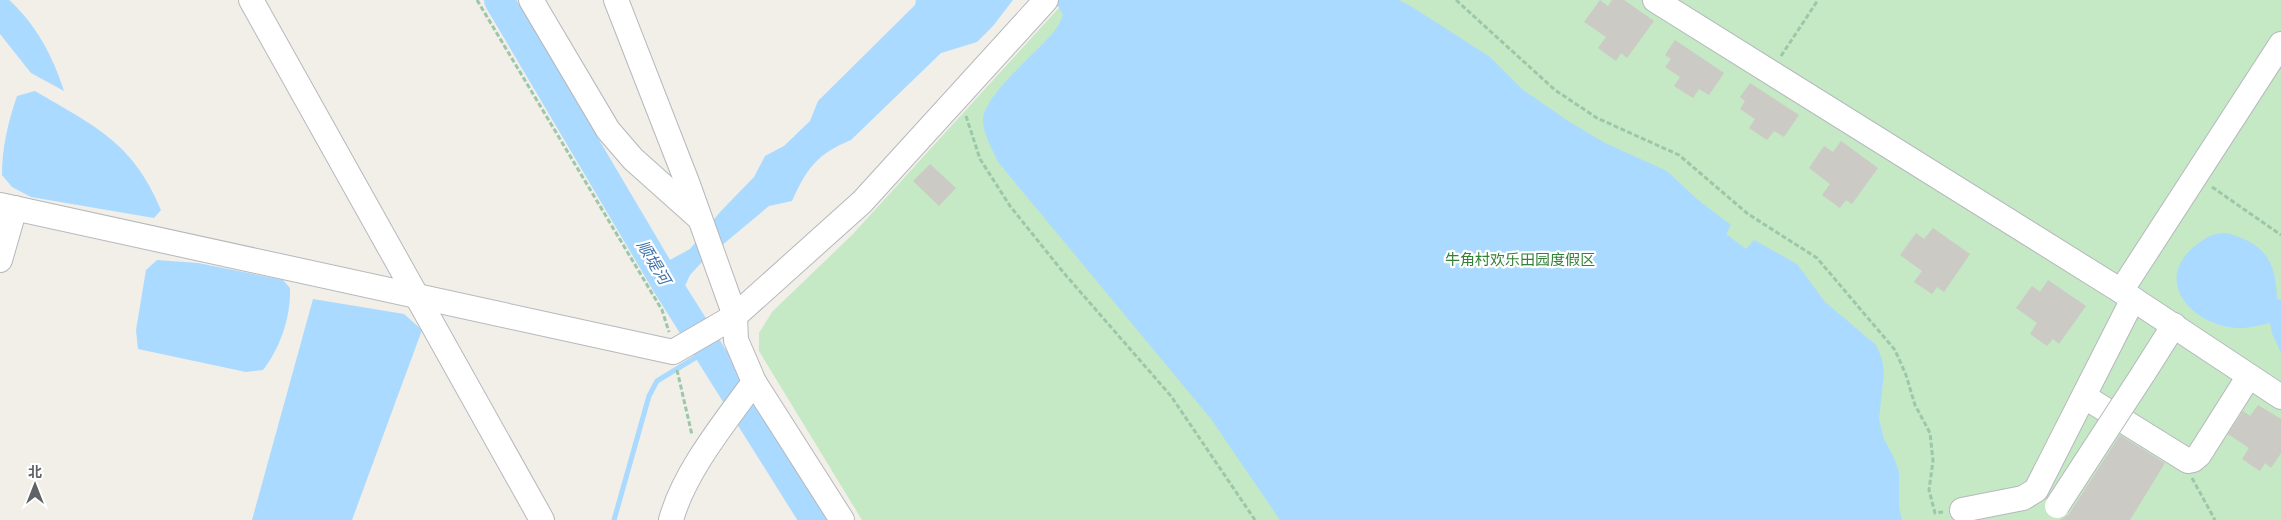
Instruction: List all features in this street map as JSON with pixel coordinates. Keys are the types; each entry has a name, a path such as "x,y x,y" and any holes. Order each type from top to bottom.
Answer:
{"street":[{"path":"250,0 542,520"},
{"path":"531,0 608,130 633,158 701,220"},
{"path":"616,0 701,220 728,320 754,383 842,520"},
{"path":"0,260 7,207 673,352 728,320 862,202 1046,0"},
{"path":"1655,0 2127,295 2281,397"},
{"path":"1962,510 2023,498 2036,490 2085,397 2127,295 2196,176 2281,44"},
{"path":"2057,506 2174,325"},
{"path":"2085,397 2188,461 2194,460 2199,455 2249,376"},
{"path":"671,520 676,502 722,423 754,383"}],"path":[{"path":"477,0 662,310 673,352"},
{"path":"1456,0 1555,90 1597,118 1680,155 1748,214 1818,258 1895,350 1899,358 1915,405 1930,433 1933,462 1929,490 1935,513 1962,510"},
{"path":"1770,72 1818,0"},
{"path":"960,94 967,123 980,159 1010,206 1063,272 1171,396 1255,520"},
{"path":"2196,176 2281,235"},
{"path":"678,376 690,430 700,461"},
{"path":"2188,461 2192,477 2215,520"}],"green space":[{"name":"牛角村欢乐田园度假区","path":"1066,0 2281,0 2281,520 862,520 759,351 759,333 772,312 853,234"}],"water":[{"path":"0,0 9,0 19,9 35,30 55,66 64,91 31,73 0,34"},
{"path":"916,0 1013,0 993,26 977,42 941,53 851,140 839,145 814,163 792,201 769,206 703,261 690,275 678,301 657,267 690,249 720,212 754,177 765,156 784,146 810,121 818,101 915,5"},
{"path":"1050,0 1399,0 1412,7 1490,57 1522,89 1568,121 1605,143 1667,171 1698,200 1731,225 1726,234 1746,249 1754,240 1797,264 1825,302 1876,345 1882,359 1884,373 1879,419 1884,439 1899,472 1899,507 1902,520 1280,520 1211,419 998,162 989,143 983,122 985,111 991,100 1048,38 1057,27 1063,15 1058,6"},
{"path":"35,91 93,126 110,138 124,152 138,168 161,210 154,218 31,197 12,187 2,175 4,145 8,125 17,96"},
{"path":"2226,233 2250,242 2259,248 2270,264 2274,274 2277,299 2281,300 2281,353 2272,333 2270,323 2240,328 2220,325 2205,319 2192,310 2183,299 2177,287 2177,273 2183,259 2195,246 2206,238"},
{"path":"157,260 198,263 283,280 290,288 289,310 275,352 263,370 246,372 138,349 136,330 146,270"},
{"path":"313,299 404,314 422,330 352,520 252,520"}],"building":[{"path":"1600,0 1608,6 1612,0 1624,0 1654,21 1627,58 1621,53 1616,61 1598,48 1606,37 1584,22"},
{"path":"1675,40 1724,73 1709,95 1699,89 1693,98 1674,86 1680,77 1665,67 1671,59 1665,55"},
{"path":"1750,83 1799,115 1784,137 1774,131 1767,140 1749,128 1755,119 1740,109 1745,101 1740,97"},
{"path":"1841,141 1878,168 1852,204 1846,200 1840,208 1822,195 1830,184 1809,168 1824,146 1833,152"},
{"path":"930,164 956,188 939,206 913,181"},
{"path":"1933,228 1970,254 1944,292 1937,287 1932,294 1914,282 1922,271 1900,255 1916,233 1924,239"},
{"path":"2048,280 2086,306 2059,344 2053,339 2047,346 2030,334 2037,323 2016,308 2032,286 2040,292"},
{"path":"2258,405 2281,419 2281,453 2271,468 2265,463 2260,471 2242,459 2249,448 2228,434 2243,411 2250,416"},
{"path":"2120,435 2165,463 2130,520 2060,520 2069,514"}],"waterway":[{"name":"顺堤河","path":"499,0 668,286 815,520"},
{"path":"614,520 649,396 657,381 708,350"}]}
